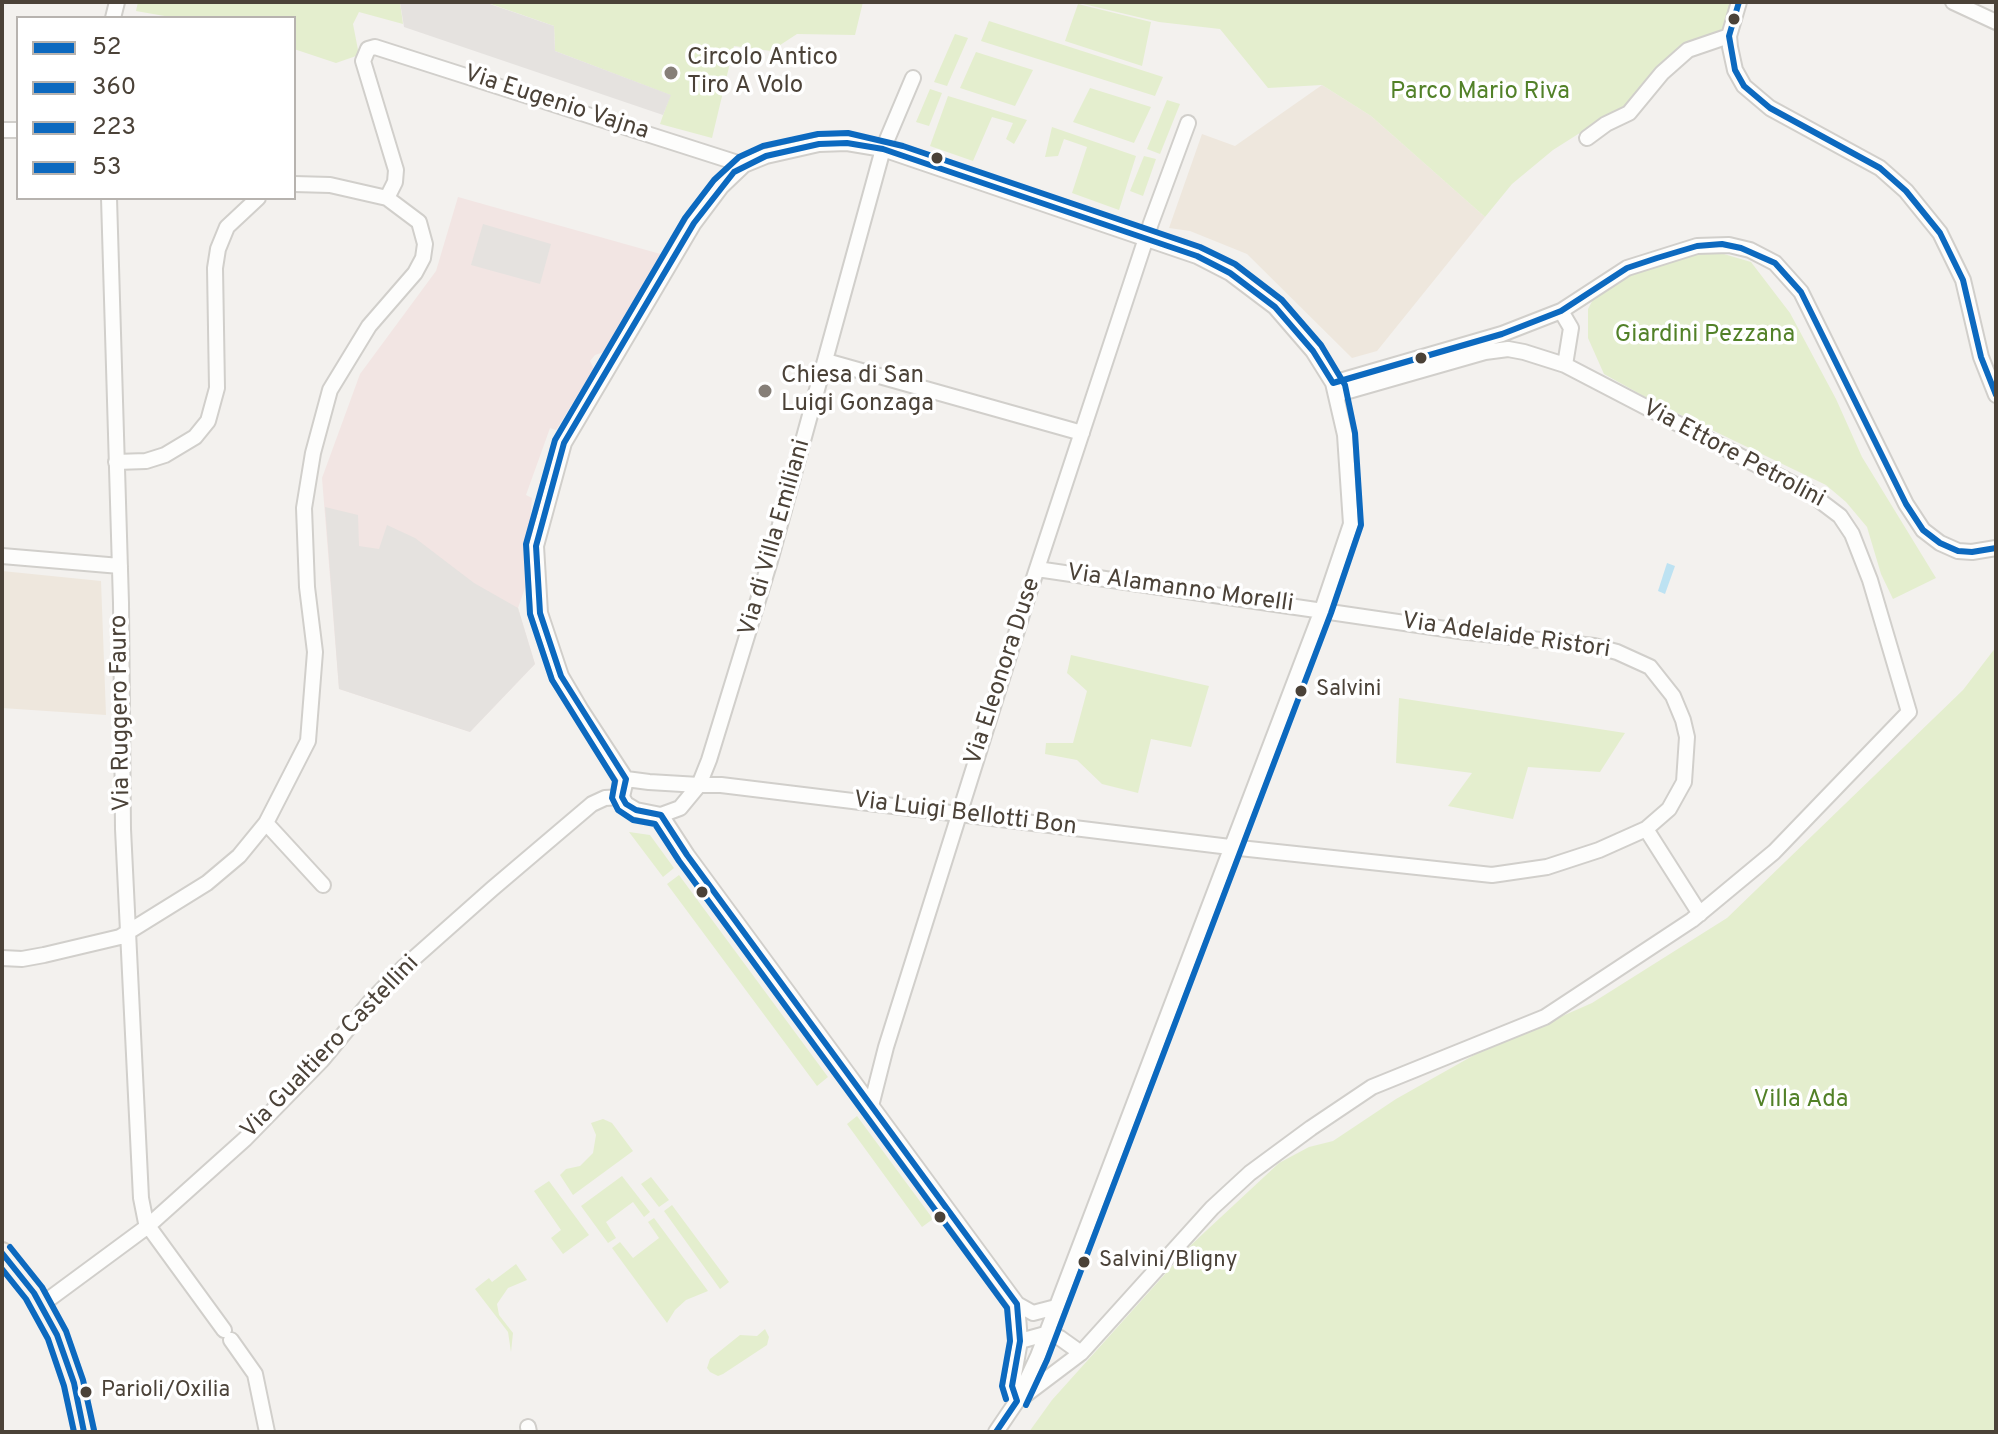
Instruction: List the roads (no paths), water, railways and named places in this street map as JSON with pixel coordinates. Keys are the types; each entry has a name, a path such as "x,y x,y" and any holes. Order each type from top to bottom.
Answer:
{"main road":[{"path":"2,1253 41,1305 57,1335 68,1362 84,1432"}],"street":[{"path":"1739,2 1729,36 1735,70 1744,86 1758,99 1880,168 1906,191 1931,221 1949,249 1963,280 1981,357 1996,395"},
{"path":"1953,2 1996,22"},
{"path":"1587,138 1629,113 1662,73 1688,50 1729,36"},
{"name":"Via Eugenio Vajna","path":"387,198 395,182 396,170 364,67 368,49 384,48 744,165"},
{"name":"Via di Villa Emiliani","path":"699,785 770,561 883,149 913,78"},
{"name":"Via Eleonora Duse","path":"871,1106 886,1047 1037,569 1188,123"},
{"path":"699,785 680,808 661,815 636,810 626,804 622,797 626,779 561,676 540,613 536,546 564,443 694,223 721,187 744,165 766,156 819,144 847,143 883,149 1208,262 1230,273 1275,307 1313,351 1336,389 1345,435 1351,524 1322,610 1047,1333 1017,1401 996,1432"},
{"path":"2,958 22,959 44,955 128,933 218,875 248,847 266,823 308,741 315,652 307,587 304,508 316,440 330,390 369,326 415,273 423,258 425,244 419,222 387,198 336,186 296,184"},
{"name":"Via Ruggero Fauro","path":"109,200 120,566 121,755 141,1198 148,1226"},
{"path":"116,462 146,461 165,455 195,437 208,421 217,388 217,254 227,227 256,200"},
{"path":"1336,389 1502,334 1561,311 1627,268 1697,246 1729,245 1768,258 1789,276 1810,307 1916,522 1929,537 1949,548 1972,552 1996,548"},
{"path":"1336,389 1508,349 1565,365 1571,328 1561,311"},
{"path":"1502,334 1508,349"},
{"path":"826,361 1082,433"},
{"name":"Via Ettore Petrolini","path":"1565,365 1807,491 1840,516 1852,534 1870,580 1909,712 1774,852 1700,914"},
{"path":"2,556 120,566"},
{"name":"Via Alamanno Morelli","path":"1037,569 1322,610"},
{"name":"Via Adelaide Ristori","path":"1230,847 1492,875 1547,867 1599,850 1646,829 1669,809 1681,790 1688,748 1679,709 1665,684 1650,667 1625,655 1594,646 1459,631 1322,610"},
{"name":"Via Luigi Bellotti Bon","path":"626,779 721,785 1230,847"},
{"name":"Via Gualtiero Castellini","path":"41,1305 148,1226 245,1139 322,1060 403,968 587,807 603,799 622,797"},
{"path":"661,815 687,855 1017,1304 1033,1313 1056,1307"},
{"path":"266,823 323,885"},
{"path":"1017,1401 1081,1353 1212,1208 1250,1173 1311,1128 1372,1087 1545,1017 1700,914 1646,829"},
{"path":"148,1226 255,1374 267,1432"},
{"path":"1017,1304 1020,1341 1012,1386 1017,1401"},
{"path":"1020,1341 1047,1333 1081,1353"}],"water":[{"path":"1667,563 1675,566 1665,594 1658,591"}],"place":[{"name":"Circolo Antico Tiro A Volo","path":"671,73"},
{"name":"Chiesa di San Luigi Gonzaga","path":"765,391"},
{"name":"Salvini","path":"1301,691"},
{"name":"Salvini/Bligny","path":"1084,1262"},
{"name":"Parioli/Oxilia","path":"86,1392"}],"park label":[{"name":"Parco Mario Riva","path":"1480,93"},
{"name":"Giardini Pezzana","path":"1705,336"},
{"name":"Villa Ada","path":"1801,1101"}]}
